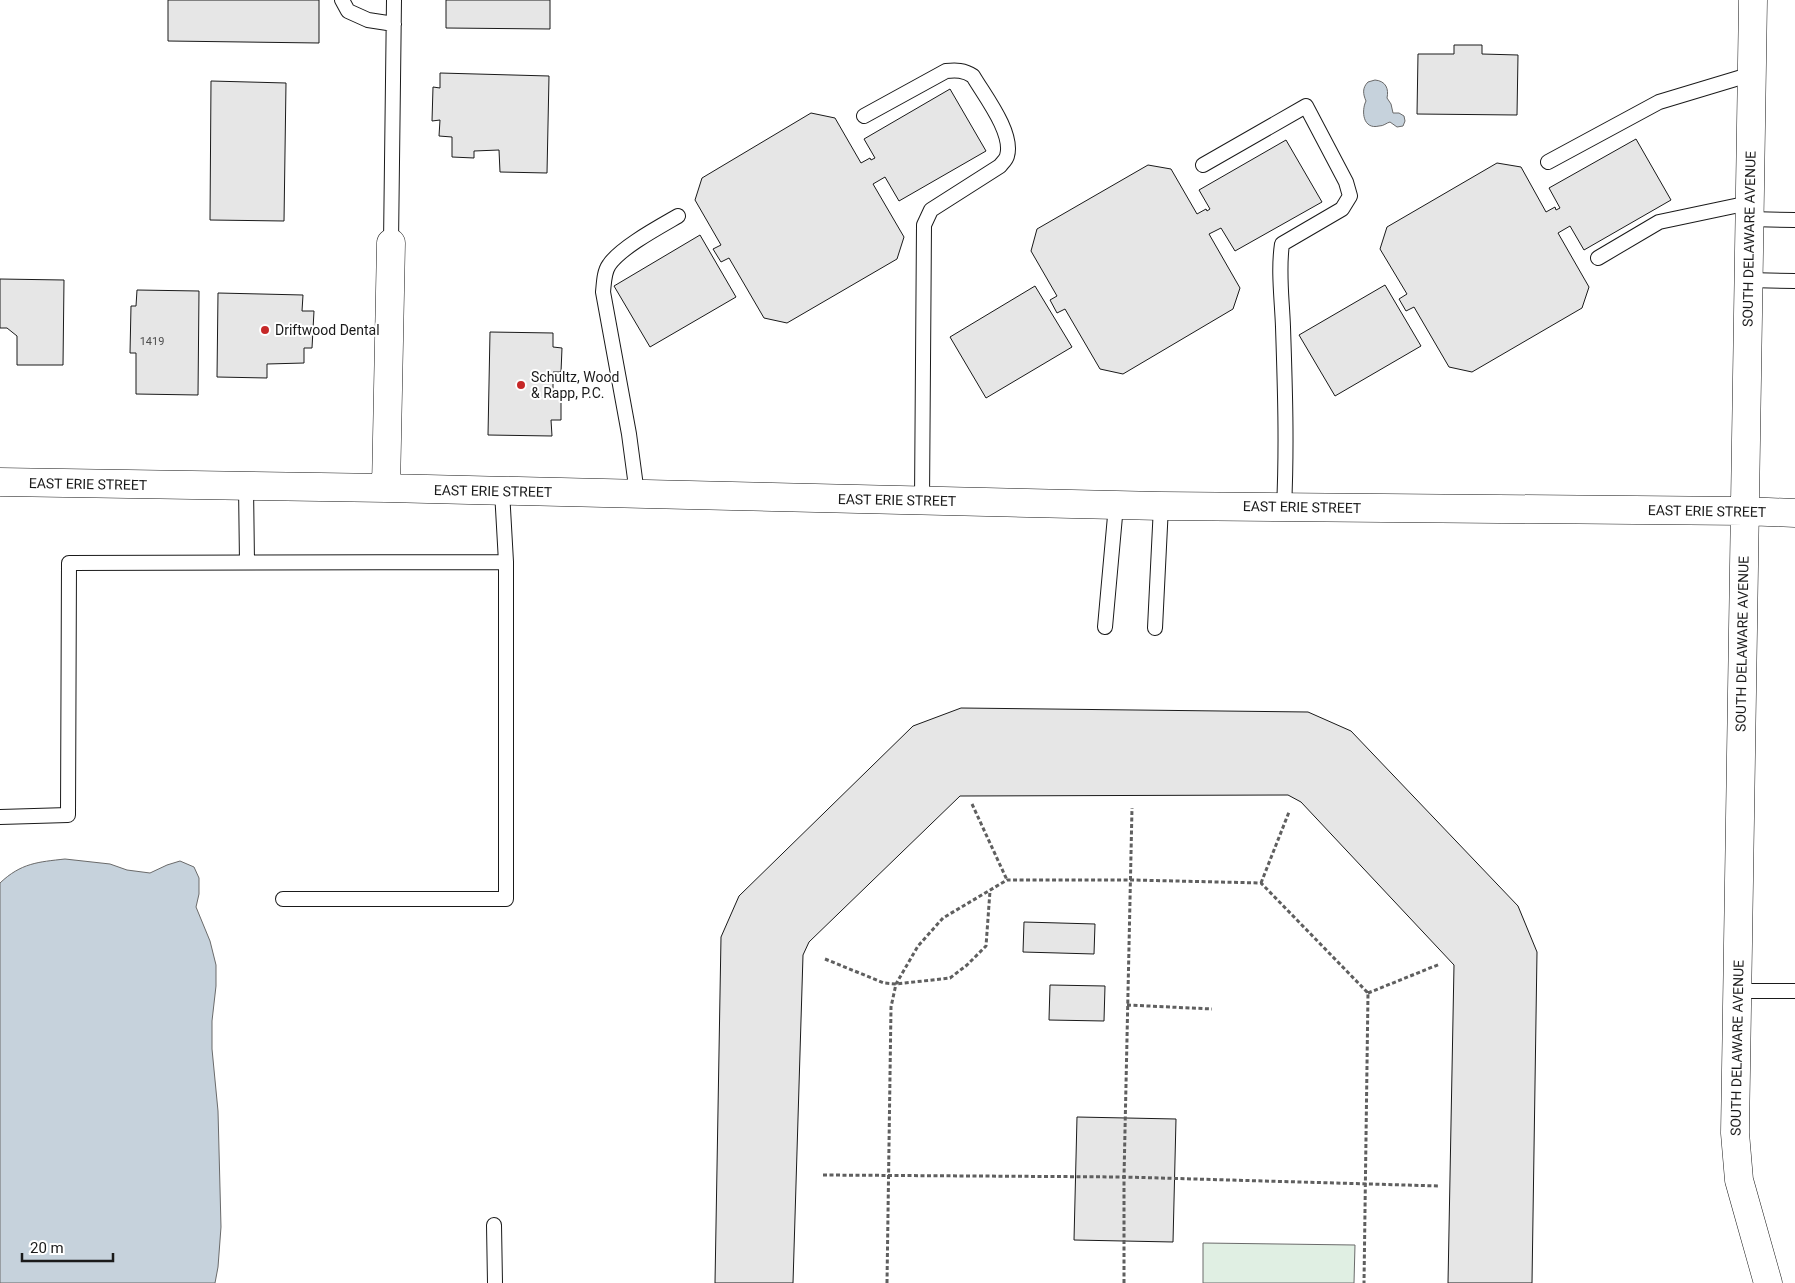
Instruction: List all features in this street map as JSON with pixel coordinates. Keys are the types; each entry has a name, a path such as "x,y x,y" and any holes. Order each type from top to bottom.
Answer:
{"street":[{"name":"SOUTH DELAWARE AVENUE","path":"1753,0 1735,1133 1739,1180 1768,1283"},
{"path":"386,488 391,243"},
{"name":"EAST ERIE STREET","path":"0,482 386,488 1161,506 1744,511 1795,514"}],"lane":[{"path":"342,0 348,11 368,20 394,24"},
{"path":"391,243 394,0"},
{"path":"864,116 946,71 967,72 973,76 1004,129 1007,145 1007,157 1000,166 931,210 924,225 922,500"},
{"path":"1548,162 1659,102 1752,74"},
{"path":"1204,165 1306,106 1346,182 1350,196 1342,209 1282,244 1279,262 1282,293 1286,458 1284,507"},
{"path":"1598,258 1660,222 1749,211 1795,220"},
{"path":"637,494 629,434 603,292 605,277 608,266 620,253 678,216"},
{"path":"1748,280 1795,280"},
{"path":"246,486 247,562"},
{"path":"283,899 506,899 506,562 502,492"},
{"path":"1105,627 1116,505"},
{"path":"1155,628 1161,506"},
{"path":"0,817 68,815 69,563 506,562"},
{"path":"1737,991 1795,991"},
{"path":"494,1225 494,1283"}],"path":[{"path":"972,804 1007,880"},
{"path":"1124,1283 1124,1177 1127,1005 1132,880 1132,808"},
{"path":"1260,883 1288,812"},
{"path":"887,1283 891,1007 896,984 918,946 943,918 1007,880 1260,883 1368,993 1364,1283"},
{"path":"825,959 884,983 896,984 950,978 986,946 990,890"},
{"path":"1368,993 1440,964"},
{"path":"1127,1005 1212,1009"},
{"path":"823,1175 1124,1177 1440,1186"}],"green space":[{"path":"1203,1243 1355,1245 1354,1283 1203,1283"}],"shaded area":[{"path":"1375,80 1382,82 1386,86 1387,98 1393,113 1399,113 1404,116 1403,126 1397,127 1390,122 1382,126 1374,126 1370,125 1365,119 1364,105 1366,101 1364,89 1368,82"},
{"path":"65,859 110,864 127,870 150,873 180,861 194,867 199,878 199,894 196,907 210,941 216,965 212,1049 218,1111 221,1227 215,1283 0,1283 0,883 23,867"}],"building":[{"path":"168,0 319,0 319,43 168,41"},
{"path":"446,0 550,0 550,29 446,28"},
{"path":"1454,45 1482,45 1482,54 1518,55 1517,115 1417,114 1418,54 1454,54"},
{"path":"440,73 549,76 547,173 500,172 499,150 474,151 474,158 452,157 452,137 439,136 440,120 432,121 433,87 440,88"},
{"path":"211,81 286,83 284,221 210,220"},
{"path":"950,89 986,151 899,201 885,177 873,184 904,237 897,259 787,323 764,318 729,258 721,262 713,249 721,245 695,200 702,178 811,113 835,118 861,163 870,158 871,160 875,158 864,139"},
{"path":"1636,139 1671,200 1584,250 1570,226 1558,233 1589,287 1582,308 1472,372 1449,367 1414,307 1406,311 1399,299 1407,294 1380,249 1387,227 1497,163 1521,167 1546,212 1555,207 1556,210 1560,208 1549,188"},
{"path":"1286,140 1322,202 1235,251 1221,228 1209,234 1240,288 1233,309 1123,374 1100,369 1065,309 1057,313 1050,300 1057,296 1031,251 1037,229 1148,165 1171,169 1197,214 1206,209 1207,211 1210,209 1199,190"},
{"path":"700,235 736,297 650,347 614,286"},
{"path":"0,279 64,280 63,365 17,365 17,336 7,328 0,328"},
{"path":"1385,285 1421,346 1335,396 1299,335"},
{"path":"1035,286 1072,347 986,398 950,337"},
{"path":"137,290 199,291 198,395 136,394 136,353 130,353 131,306 136,306"},
{"name":"Driftwood Dental","path":"218,293 303,295 302,311 314,311 312,348 304,348 304,363 267,364 267,378 217,377"},
{"name":"Schultz, Wood & Rapp, P.C.","path":"490,332 553,333 553,347 562,348 561,372 553,372 553,398 561,399 561,420 551,420 552,436 488,435"},
{"path":"961,708 1308,712 1351,731 1518,906 1537,952 1532,1283 1448,1283 1454,965 1301,802 1288,795 960,796 809,942 803,955 793,1283 715,1283 721,937 739,896 913,726"},
{"path":"1024,922 1095,924 1094,954 1023,952"},
{"path":"1050,985 1105,986 1104,1021 1049,1020"},
{"path":"1077,1117 1176,1119 1173,1242 1074,1240"}],"place":[{"name":"Driftwood Dental","path":"265,330"},
{"name":"Schultz, Wood & Rapp, P.C.","path":"521,385"}]}
